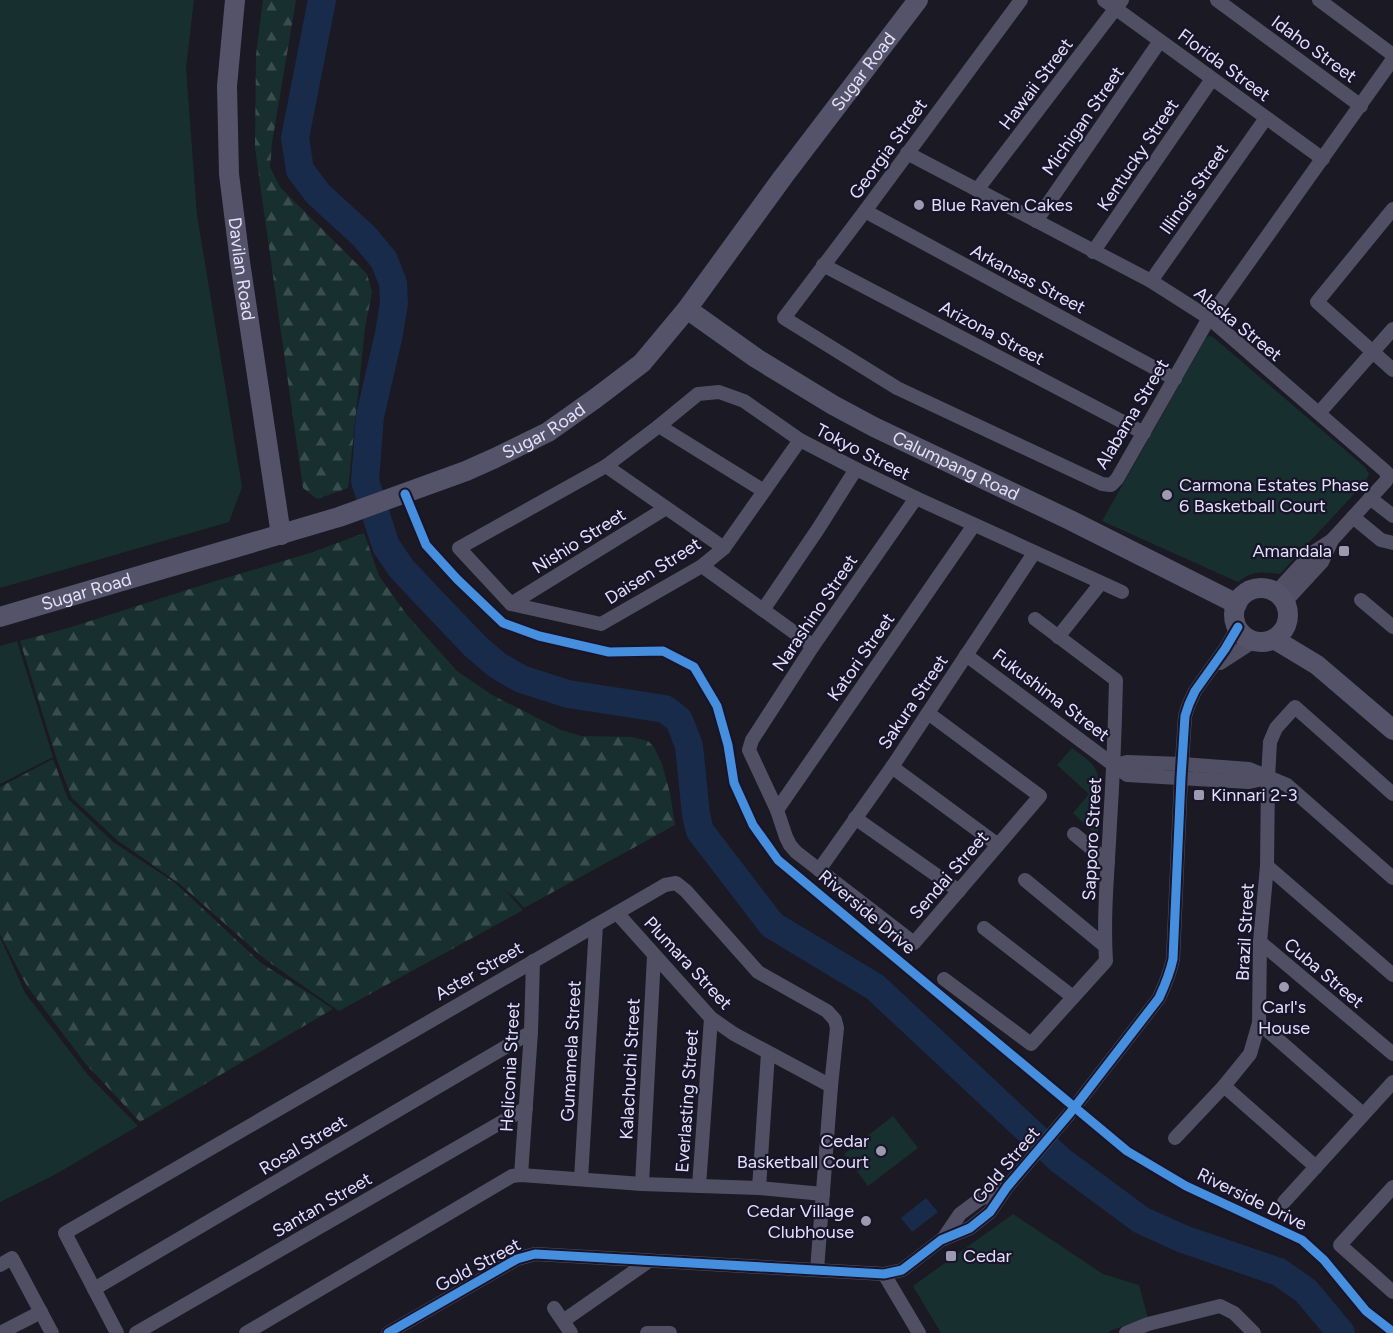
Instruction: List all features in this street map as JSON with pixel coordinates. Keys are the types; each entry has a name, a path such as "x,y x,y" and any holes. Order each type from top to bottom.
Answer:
{"main road":[{"name":"Davilan Road","path":"235,0 227,86 229,174 281,536"},
{"name":"Sugar Road","path":"0,617 339,518 495,458 548,432 642,363 687,309 783,177 918,0"},
{"name":"Calumpang Road","path":"687,309 756,357 853,416 1070,520 1237,604"},
{"path":"1265,588 1280,597 1288,610 1288,618 1280,633 1264,642 1254,641 1244,636 1235,616 1237,604 1243,595 1265,588"},
{"path":"1280,633 1393,730"}],"street":[{"name":"Georgia Street","path":"784,318 1021,0"},
{"name":"Florida Street","path":"1104,0 1119,4 1160,41 1323,159"},
{"name":"Idaho Street","path":"1217,0 1360,106"},
{"path":"1319,0 1393,57"},
{"name":"Hawaii Street","path":"977,190 1119,4"},
{"name":"Michigan Street","path":"1035,221 1160,41"},
{"name":"Alabama Street","path":"784,318 897,388 1102,484 1111,485 1117,479 1144,433 1209,318 1393,57"},
{"name":"Kentucky Street","path":"1094,252 1212,79"},
{"name":"Illinois Street","path":"1151,281 1266,118"},
{"name":"Alaska Street","path":"907,153 1151,281 1209,318 1388,474 1386,481 1332,540 1312,553 1280,597"},
{"path":"1393,209 1317,302 1393,370"},
{"name":"Arkansas Street","path":"865,211 1175,379"},
{"name":"Arizona Street","path":"823,265 1144,433"},
{"path":"1319,414 1393,329"},
{"name":"Tokyo Street","path":"511,604 459,549 606,466 698,394 719,392 744,401 800,440 856,469 1122,592"},
{"path":"659,426 764,491"},
{"name":"Daisen Street","path":"511,604 601,624 702,566 724,548 800,440"},
{"path":"606,466 724,548"},
{"path":"763,609 856,469"},
{"name":"Narashino Street","path":"749,750 752,740 813,646 916,498"},
{"path":"1370,498 1393,516"},
{"name":"Nishio Street","path":"511,604 666,508"},
{"path":"1353,517 1380,540 1393,543"},
{"name":"Katori Street","path":"777,810 974,525"},
{"name":"Sakura Street","path":"819,870 892,767 1034,553"},
{"path":"702,566 813,646"},
{"path":"1058,637 1101,583"},
{"path":"1361,600 1393,627"},
{"name":"Sapporo Street","path":"944,979 1031,1044 1106,961 1116,680 1035,619"},
{"name":"Gold Street","path":"388,1333 517,1259 535,1254 885,1274 902,1270 941,1240 960,1215 980,1200 1007,1187 1070,1113 1159,998 1170,975 1173,959 1180,778 1185,716 1195,691 1226,649 1238,627"},
{"name":"Gold Street","path":"1211,669 1254,641"},
{"name":"Fukushima Street","path":"966,655 1127,775 1249,782 1268,778"},
{"name":"Brazil Street","path":"1175,1138 1224,1086 1250,1054 1259,1023 1260,942 1267,866 1270,742 1276,728 1295,707 1393,794"},
{"name":"Sendai Street","path":"749,750 777,810 790,845 914,943 1040,796 928,713"},
{"name":"Fukushima Street","path":"1114,765 1127,762 1249,769 1287,785 1393,878"},
{"path":"892,767 998,845"},
{"path":"855,818 959,891"},
{"path":"1074,834 1108,862"},
{"path":"1267,866 1393,975"},
{"path":"1025,880 1105,946"},
{"name":"Aster Street","path":"117,1333 65,1233 533,960 665,885 675,883 686,891 758,972 827,1011 835,1020 837,1028 818,1270"},
{"name":"Plumara Street","path":"617,913 711,1018 734,1034 831,1086"},
{"name":"Gumamela Street","path":"581,1179 596,925"},
{"path":"984,928 1073,997"},
{"name":"Cuba Street","path":"1260,942 1393,1054"},
{"name":"Kalachuchi Street","path":"642,1184 654,956"},
{"name":"Heliconia Street","path":"521,1175 531,1032 533,960"},
{"name":"Everlasting Street","path":"699,1186 711,1018"},
{"path":"1259,1023 1363,1114"},
{"name":"Rosal Street","path":"94,1289 531,1032"},
{"path":"759,1188 768,1053"},
{"path":"1284,1202 1393,1082"},
{"path":"1224,1086 1316,1167"},
{"name":"Santan Street","path":"136,1333 526,1108"},
{"path":"246,1333 512,1176 759,1188 823,1194"},
{"path":"1391,1287 1340,1245 1393,1187"},
{"path":"6,1261 41,1312 52,1333"},
{"path":"554,1308 567,1327 648,1261"},
{"path":"885,1274 919,1333"},
{"path":"1126,1333 1152,1329 1220,1306 1234,1313 1254,1333"},
{"path":"0,1333 41,1312"},
{"path":"647,1333 670,1333"}],"green space":[{"path":"0,0 194,0 186,68 197,215 242,487 229,522 0,588"},
{"path":"263,0 296,0 270,167 280,187 367,274 372,292 365,328 348,488 317,499 303,488 255,148 256,55"},
{"path":"1209,336 1213,337 1365,467 1369,474 1366,481 1280,574 1258,573 1248,575 1238,582 1102,521"},
{"path":"364,533 379,576 407,615 457,671 492,695 561,730 581,736 632,737 648,741 654,747 662,764 675,825 524,908 506,891 523,910 339,1011 266,960 181,885 117,840 72,798 57,760 20,641 310,553"},
{"path":"17,641 53,757 0,784 0,646"},
{"path":"1072,748 1091,763 1098,776 1098,837 1073,813 1089,794 1057,765"},
{"path":"53,759 68,799 113,842 174,882 261,963 333,1009 140,1122 85,1063 27,986 0,934 0,787"},
{"path":"0,937 25,993 88,1075 138,1126 56,1174 0,1202"},
{"name":"Cedar Basketball Court","path":"893,1116 918,1148 868,1186 844,1154"},
{"path":"1013,1214 1103,1274 1139,1285 1148,1318 1107,1333 941,1333 913,1286"}],"water":[{"path":"926,1198 938,1212 912,1232 901,1218"}],"waterway":[{"path":"322,0 295,138 300,170 318,194 364,236 384,260 393,283 394,303 389,334 370,416 365,481 386,546 401,568 475,646 497,665 521,679 568,694 665,709 679,720 689,746 696,815 700,831 772,925 875,987 1060,1160 1141,1220 1183,1239 1279,1272 1306,1291 1341,1333"}],"cycle path":[{"name":"Riverside Drive","path":"405,494 426,545 457,579 503,623 539,636 609,652 663,651 694,667 717,706 728,745 734,783 753,825 778,860 1127,1151 1186,1186 1302,1240 1324,1260 1366,1311 1393,1332"},
{"path":"388,1333 517,1259 535,1254 884,1274 902,1270 941,1240 970,1228 990,1212 1007,1187 1070,1113 1159,998 1173,959 1185,716 1195,691 1238,627"}],"place":[{"name":"Blue Raven Cakes","path":"919,205"},
{"name":"Carmona Estates Phase 6 Basketball Court","path":"1167,495"},
{"name":"Amandala","path":"1344,551"},
{"name":"Kinnari 2-3","path":"1199,795"},
{"name":"Carl's House","path":"1284,987"},
{"name":"Cedar Basketball Court","path":"881,1151"},
{"name":"Cedar Village Clubhouse","path":"866,1221"},
{"name":"Cedar","path":"951,1256"}]}
